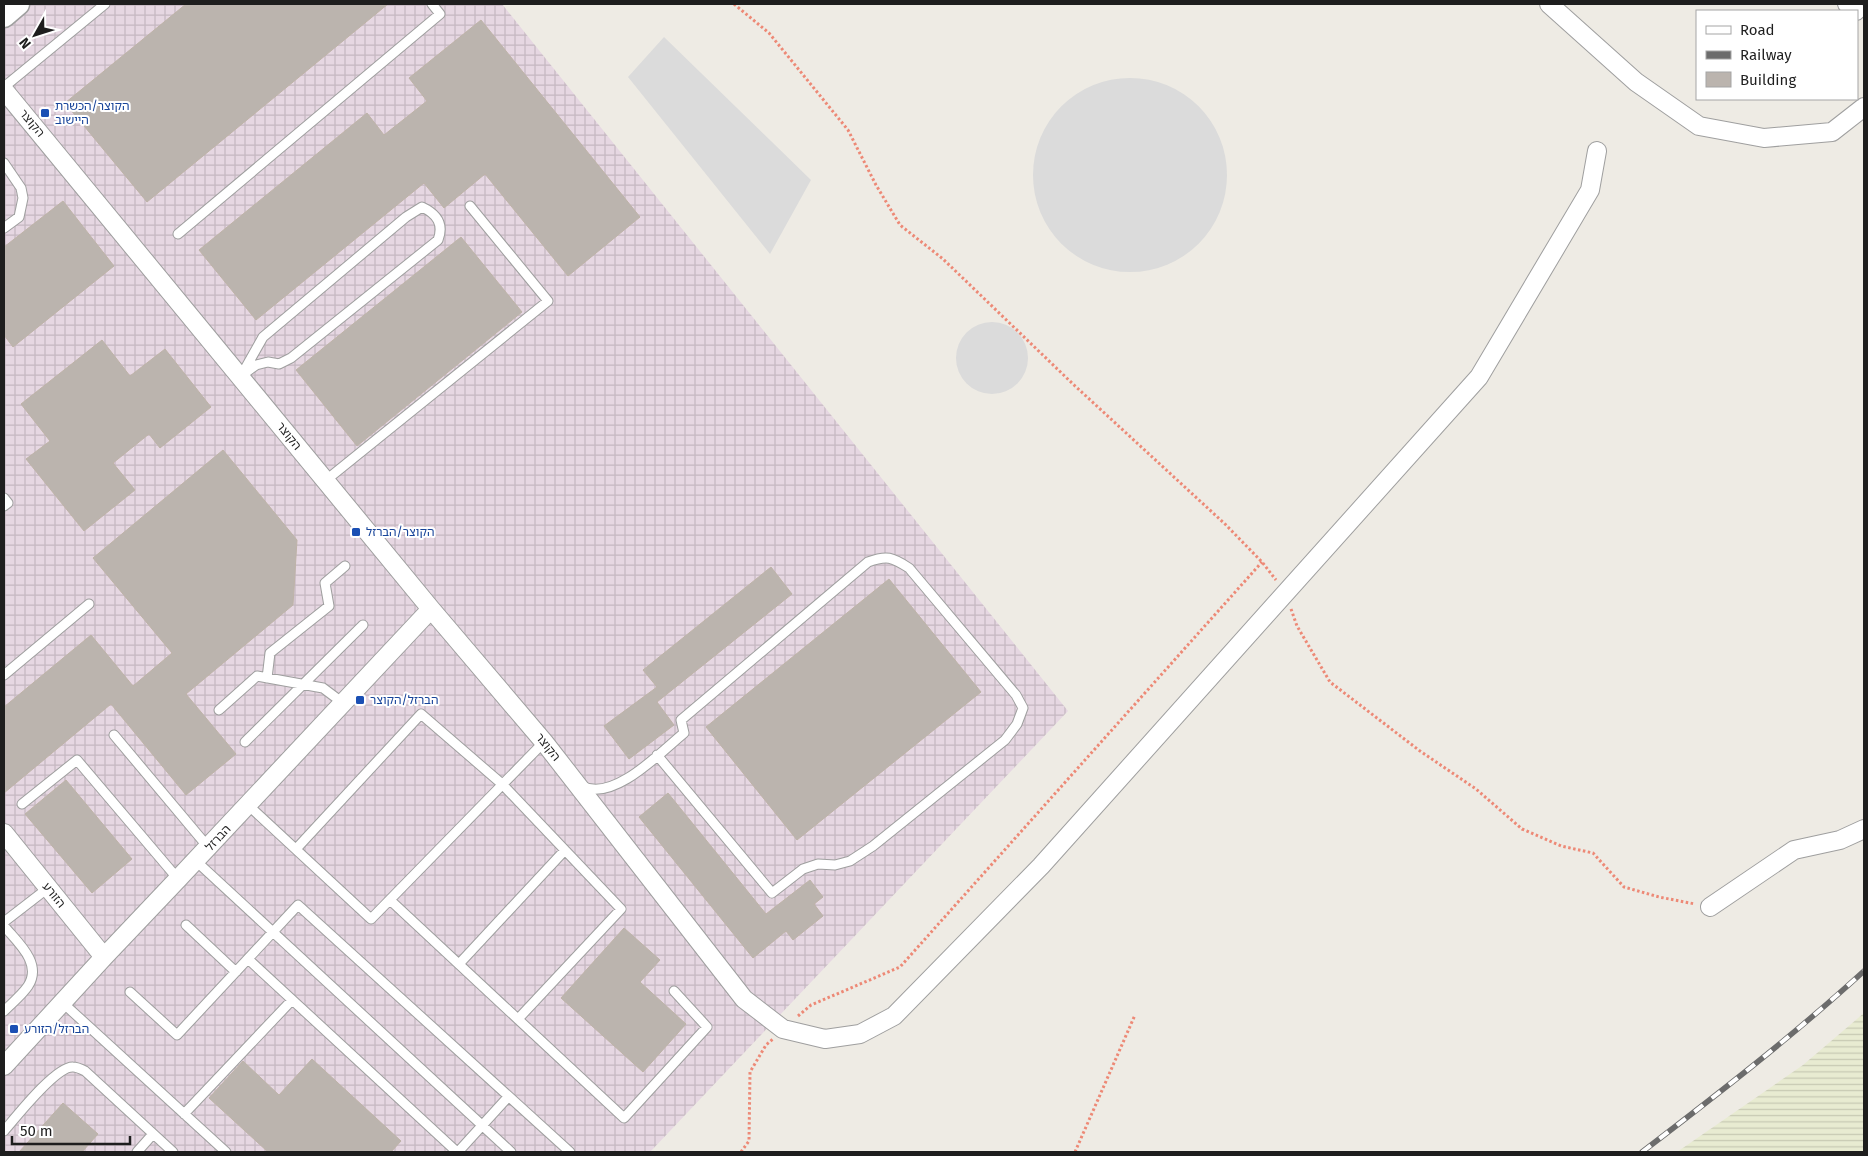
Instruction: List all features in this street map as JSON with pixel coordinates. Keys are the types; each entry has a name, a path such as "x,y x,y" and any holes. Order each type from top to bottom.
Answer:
{"street":[{"path":"4,16 18,4"},
{"path":"1549,4 1636,82 1699,126 1764,138 1832,132 1864,108"},
{"path":"1856,4 1864,6"},
{"name":"הקוצר","path":"5,94 431,609 544,742 744,999 783,1029"},
{"path":"783,1029 825,1039 860,1034 894,1016 1041,866 1479,377 1590,190 1598,150"},
{"name":"הברזל","path":"4,1066 431,609"},
{"path":"1710,907 1794,850 1840,840 1864,829"},
{"name":"הזורע","path":"4,833 104,957"}],"lane":[{"path":"5,94 105,4"},
{"path":"178,234 440,14 432,4"},
{"path":"4,163 21,188 22,198 19,216 4,228"},
{"path":"325,481 548,301 470,206"},
{"path":"422,207 432,212 440,221 441,231 438,240 291,358 279,364 268,362 256,365 240,376 263,337 406,217 422,207"},
{"path":"4,498 8,503 4,506"},
{"path":"575,782 590,790 612,786 637,772 657,755 684,733 681,720 868,562 882,556 895,559 909,568 1016,695 1022,708 1017,724 1005,740 873,846 850,861 835,865 818,864 804,869 772,893 657,755"},
{"path":"267,678 270,653 329,606 325,583 345,566"},
{"path":"4,675 89,604"},
{"path":"245,742 363,625"},
{"path":"219,710 257,676 323,688 343,703"},
{"path":"296,849 421,714 502,784 621,909 518,1019"},
{"path":"114,734 208,847"},
{"path":"248,805 371,919 544,742"},
{"path":"22,804 77,760 178,880"},
{"path":"459,964 566,850"},
{"path":"196,860 511,1152"},
{"path":"4,922 48,888"},
{"path":"390,900 624,1118 708,1027 674,991"},
{"path":"130,992 176,1035 298,905 570,1152"},
{"path":"186,925 236,972"},
{"path":"4,926 30,958 34,973 28,986 4,1011"},
{"path":"248,959 458,1152 508,1097"},
{"path":"184,1114 292,1000"},
{"path":"63,1002 226,1152"},
{"path":"4,1130 46,1083 61,1070 72,1067 85,1070 173,1152"},
{"path":"137,1152 153,1134"}],"path":[{"path":"734,4 769,33 848,130 876,185 900,226 944,259 1074,385 1225,524 1262,562 1286,592 1297,626 1330,682 1420,751 1476,789 1522,829 1561,846 1593,853 1624,887 1659,897 1710,907"},
{"path":"741,1152 749,1140 750,1072 766,1045 811,1005 900,967 1262,562"},
{"path":"1075,1152 1135,1015"}],"shaded area":[{"path":"4,4 502,4 1068,711 650,1152 4,1152"},
{"path":"664,37 811,180 770,254 628,77"},
{"path":"1120,78 1140,78 1176,89 1199,106 1211,121 1220,138 1227,165 1227,185 1220,212 1211,229 1199,244 1184,256 1167,265 1140,272 1120,272 1084,261 1068,250 1055,237 1044,221 1037,203 1033,185 1033,165 1044,129 1055,113 1068,100 1084,89 1102,82"},
{"path":"992,322 1012,328 1022,338 1028,358 1022,378 1012,388 992,394 972,388 962,378 956,358 962,338 972,328"}],"green space":[{"path":"1864,1013 1864,1152 1677,1152 1803,1065"}],"building":[{"path":"186,4 388,4 147,202 65,103"},
{"path":"481,20 640,217 568,276 485,174 444,208 424,183 256,320 199,250 367,113 384,135 427,101 409,78"},
{"path":"63,201 114,266 13,347 4,335 4,247"},
{"path":"461,237 522,312 357,446 296,370"},
{"path":"102,340 130,376 165,349 211,407 160,448 149,434 113,463 135,490 84,531 26,459 50,441 21,404"},
{"path":"223,450 297,540 293,605 186,694 236,754 186,795 111,704 4,793 4,707 91,635 133,686 172,653 93,558"},
{"path":"771,567 792,594 657,702 674,725 629,759 604,726 657,687 643,670"},
{"path":"889,579 981,692 797,840 706,727"},
{"path":"66,780 132,859 92,893 25,814"},
{"path":"668,793 766,914 810,880 823,897 814,904 823,916 793,940 786,931 753,958 639,817"},
{"path":"624,928 660,960 640,982 686,1024 643,1072 561,998"},
{"path":"312,1059 401,1141 391,1152 268,1152 209,1098 243,1061 279,1095"},
{"path":"63,1103 98,1134 82,1152 19,1152"}],"railway":[{"path":"1642,1152 1783,1041 1864,971"}],"place":[{"name":"הקוצר/הכשרת היישוב","path":"45,113"},
{"name":"הקוצר/הברזל","path":"356,532"},
{"name":"הברזל/הקוצר","path":"360,700"},
{"name":"הברזל/הזורע","path":"14,1029"}]}
